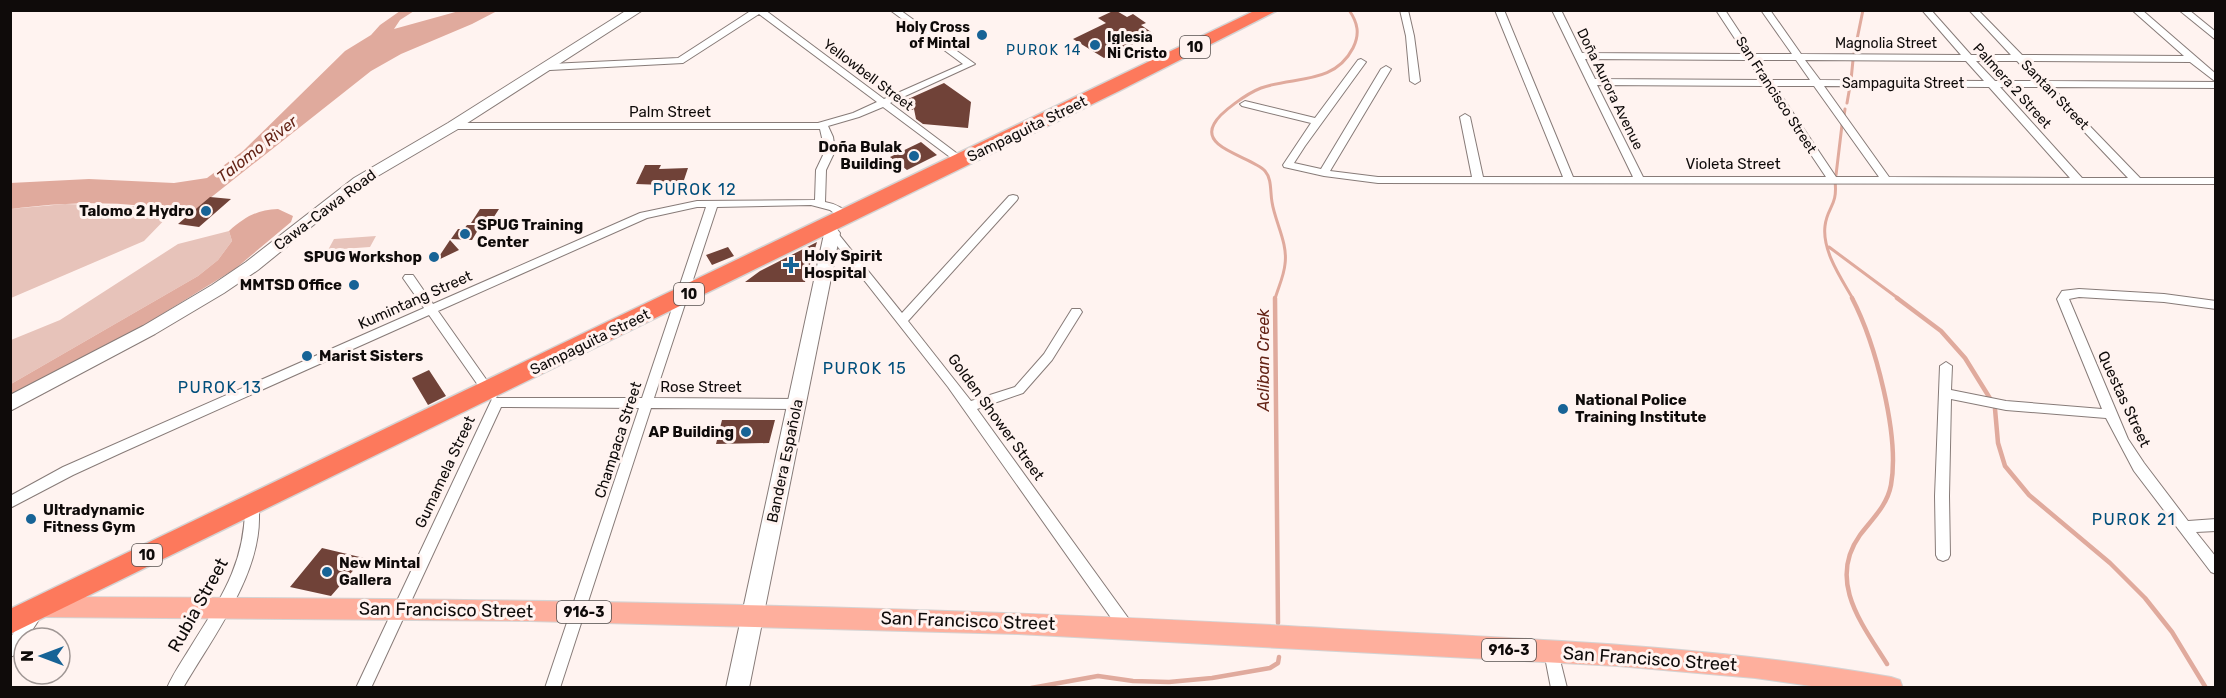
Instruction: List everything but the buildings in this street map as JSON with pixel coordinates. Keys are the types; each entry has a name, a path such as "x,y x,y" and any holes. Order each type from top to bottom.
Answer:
{"highway":[{"name":"Sampaguita Street","path":"10,622 252,503 493,396 682,298 835,226 1265,11"}],"main road":[{"name":"San Francisco Street","path":"41,607 221,607 753,615 1126,627 1704,660 1891,687"}],"street":[{"name":"Cawa-Cawa Road","path":"10,404 149,330 218,289 252,266 359,181 550,67 637,10"},
{"path":"550,67 680,61 759,10"},
{"name":"Yellowbell Street","path":"759,10 962,161"},
{"name":"Palm Street","path":"453,126 806,128 856,115 970,64 894,10"},
{"path":"1404,10 1410,36 1415,81"},
{"path":"1499,10 1569,180"},
{"name":"Doña Aurora Avenue","path":"1556,10 1639,178"},
{"name":"San Francisco Street","path":"1720,10 1832,179"},
{"path":"1765,10 1886,179"},
{"name":"Palmera 2 Street","path":"1926,10 2078,180"},
{"name":"Santan Street","path":"1973,10 2136,180"},
{"path":"2136,10 2216,79"},
{"path":"2183,10 2216,38"},
{"name":"Magnolia Street","path":"1578,56 2193,59"},
{"path":"1245,104 1317,122 1361,62"},
{"path":"1324,174 1386,69"},
{"name":"Sampaguita Street","path":"1592,82 2216,85"},
{"path":"1465,117 1478,180"},
{"name":"Violeta Street","path":"1317,122 1288,165 1324,174 1378,180 1639,178 2216,181"},
{"path":"820,203 823,191 820,180 832,145 823,125"},
{"path":"902,320 1013,198"},
{"name":"Kumintang Street","path":"10,503 88,462 644,215 679,207 713,203 820,203 834,207 835,226"},
{"name":"Champaca Street","path":"552,687 713,203"},
{"name":"Golden Shower Street","path":"835,226 902,320 969,407 1126,627"},
{"name":"Bandera Española","path":"737,687 835,226"},
{"path":"409,278 493,396"},
{"name":"Questas Street","path":"2216,305 2164,298 2066,294 2064,296 2064,304 2110,414 2139,467 2216,568"},
{"path":"969,407 1019,390 1047,357 1076,312"},
{"path":"1943,555 1946,366"},
{"path":"1945,393 1967,399 2036,410 2110,414"},
{"name":"Rose Street","path":"493,396 647,404 797,404"},
{"name":"Gumamela Street","path":"363,687 493,396"},
{"name":"Rubia Street","path":"174,687 221,607 245,559 251,537 252,503"},
{"path":"2184,527 2216,525"},
{"path":"10,606 41,607"},
{"path":"10,651 41,607"},
{"path":"1551,652 1559,687"}],"shaded area":[{"path":"65,204 174,210 144,241 11,298 10,209"},
{"path":"229,231 232,241 218,260 198,276 11,384 11,340 60,320 178,244"},
{"path":"376,236 370,247 328,250 334,239"}],"water":[{"name":"Talomo River","path":"400,11 414,11 400,20 394,29 459,11 497,11 401,54 371,71 190,214 146,206 101,203 55,204 11,209 10,183 89,179 174,183 207,178 243,151 345,51 371,35 380,25"},
{"path":"278,209 293,216 291,222 235,269 125,337 11,400 11,384 198,276 218,260 232,241 229,231 257,213"}],"waterway":[{"name":"Acliban Creek","path":"1275,299 1283,273 1285,256 1269,178 1259,166 1230,152 1214,140 1212,133 1214,124 1235,103 1255,90 1324,74 1345,60 1353,48 1357,33 1356,24 1349,10"},
{"path":"1854,54 1863,10"},
{"path":"1851,80 1853,60"},
{"path":"1847,103 1850,86"},
{"path":"1844,116 1845,109"},
{"path":"1836,175 1842,125"},
{"path":"1835,181 1834,201 1825,226 1826,245 1833,264 1853,299"},
{"path":"1829,247 1899,299"},
{"path":"1852,298 1869,339 1884,389 1889,415 1893,464 1889,493 1879,512 1860,535 1851,552 1847,569 1847,585 1859,618 1887,664"},
{"path":"1897,298 1941,331 1965,358 1991,400"},
{"name":"Acliban Creek","path":"1275,299 1278,623"},
{"path":"1995,409 1998,443 2005,466 2029,495 2110,563 2145,598 2172,632 2206,688"},
{"name":"Acliban Creek","path":"1031,688 1098,676 1133,681 1169,682 1212,678 1270,668 1278,663 1279,657"}],"place":[{"name":"Holy Cross of Mintal","path":"982,35"},
{"name":"Iglesia Ni Cristo","path":"1095,45"},
{"name":"Doña Bulak Building","path":"914,156"},
{"name":"Talomo 2 Hydro","path":"206,211"},
{"name":"SPUG Training Center","path":"465,234"},
{"name":"SPUG Workshop","path":"434,257"},
{"name":"Holy Spirit Hospital","path":"791,265"},
{"name":"MMTSD Office","path":"354,285"},
{"name":"Marist Sisters","path":"307,356"},
{"name":"National Police Training Institute","path":"1563,409"},
{"name":"AP Building","path":"746,432"},
{"name":"Ultradynamic Fitness Gym","path":"31,519"},
{"name":"New Mintal Gallera","path":"327,572"}],"district":[{"name":"PUROK 14","path":"1044,50"},
{"name":"PUROK 12","path":"695,189"},
{"name":"PUROK 15","path":"865,368"},
{"name":"PUROK 13","path":"220,387"},
{"name":"PUROK 21","path":"2134,519"}]}
